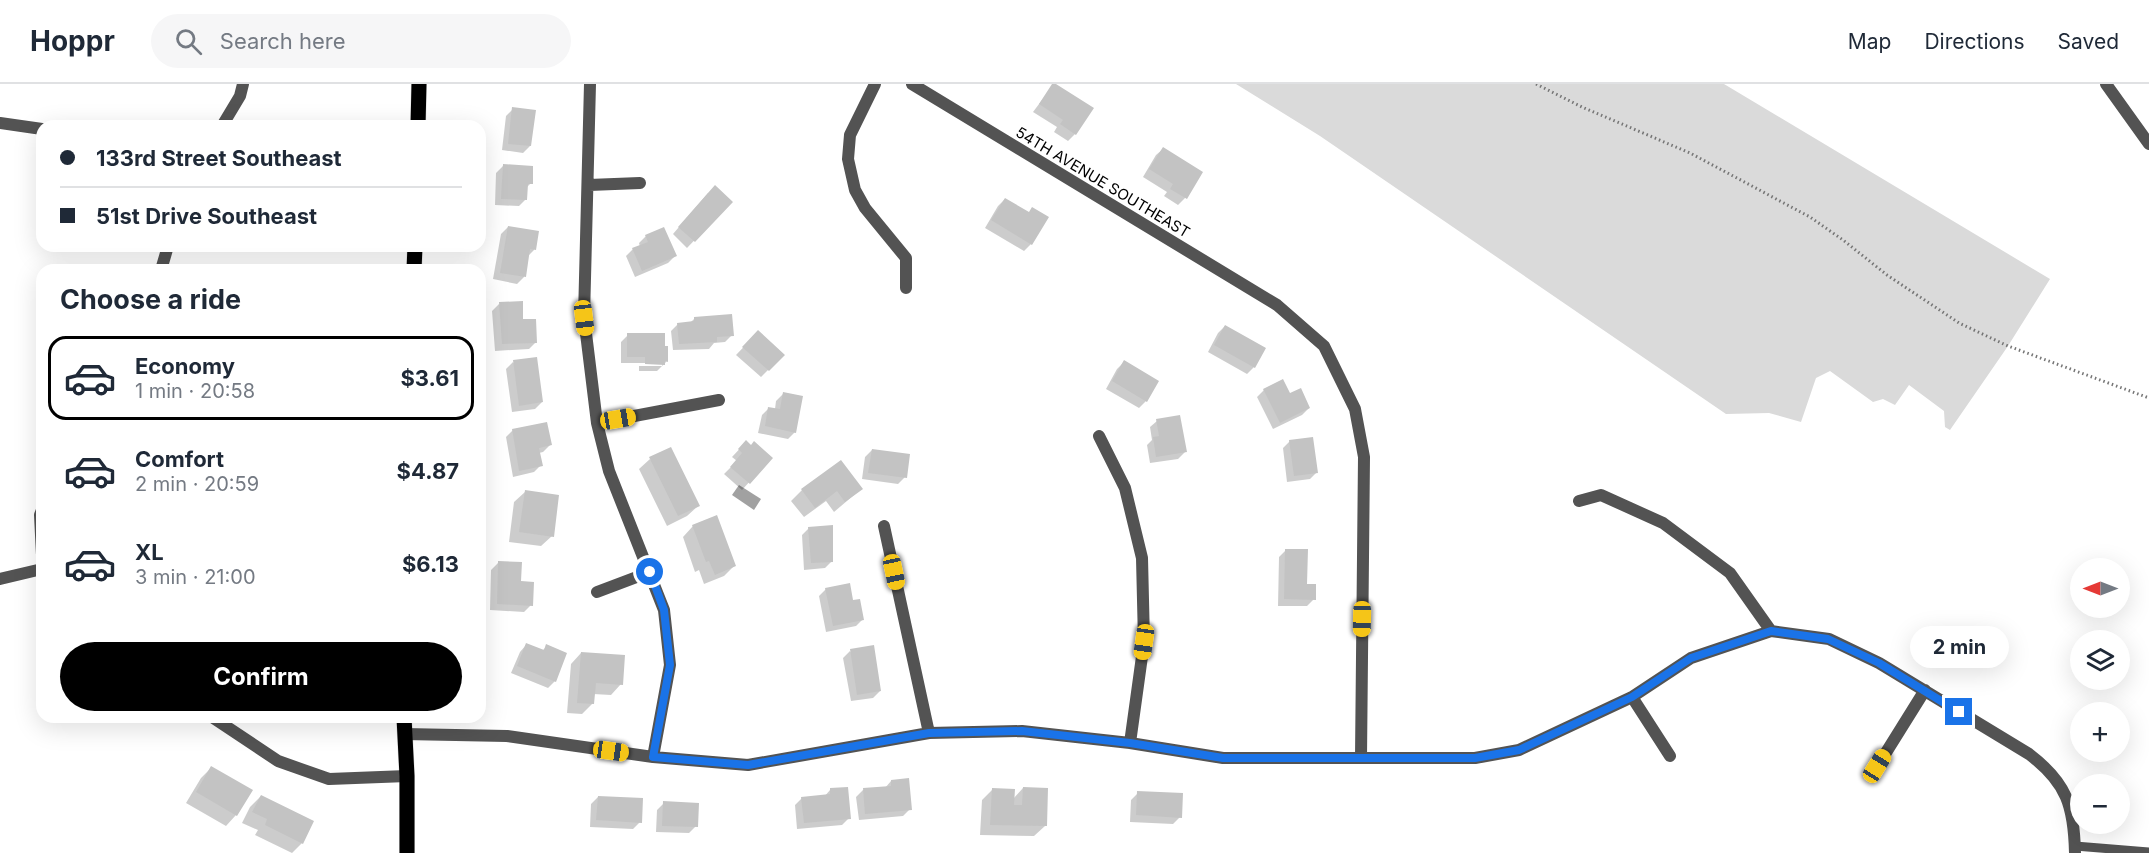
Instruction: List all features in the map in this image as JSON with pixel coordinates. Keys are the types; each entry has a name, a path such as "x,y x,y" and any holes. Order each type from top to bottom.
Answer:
{"main road":[{"path":"418,120 419,84"},
{"path":"404,723 407,853"}],"street":[{"path":"226,120 240,96 243,84"},
{"path":"590,84 584,318 597,423 609,471 664,610 670,665 653,757"},
{"path":"875,84 850,135 848,159 855,189 865,208 906,258 906,288"},
{"name":"54TH AVENUE SOUTHEAST","path":"912,84 1277,305 1324,346 1355,409 1364,457 1361,758"},
{"path":"2106,84 2149,144"},
{"path":"0,123 36,128"},
{"path":"589,185 640,183"},
{"path":"597,423 719,400"},
{"path":"1099,436 1125,488 1142,558 1144,642 1130,743"},
{"path":"1579,501 1601,495 1663,523 1730,573 1771,631"},
{"path":"884,526 929,733"},
{"path":"0,579 36,570"},
{"path":"597,592 650,572"},
{"path":"404,734 507,736 653,757 748,765 929,733 1022,731 1130,743 1223,758 1475,758 1519,750 1632,697 1691,658 1771,631 1828,639 1879,663 2029,754 2049,770 2063,789 2073,820 2075,849"},
{"path":"1877,766 1925,690"},
{"path":"1632,697 1670,756"},
{"path":"221,723 278,761 329,778 407,776"}],"lane":[{"path":"2075,849 2149,852"}],"path":[{"path":"1536,84 1582,107 1690,153 1810,217 1844,240 1887,275 1959,323 2008,346 2149,398"}],"shaded area":[{"path":"1236,84 1724,84 2050,279 2008,346 1950,430 1945,427 1944,411 1909,385 1895,405 1883,399 1873,402 1830,371 1816,378 1801,422 1769,413 1726,414 1320,136"},
{"path":"739,485 761,499 754,510 732,495"}],"building":[{"path":"1052,84 1056,84 1094,108 1076,135 1060,124 1063,120 1039,104"},
{"path":"512,107 536,110 531,146 508,144"},
{"path":"1163,147 1203,172 1187,199 1170,189 1173,184 1149,169"},
{"path":"503,164 533,166 533,184 528,184 527,200 501,199"},
{"path":"715,185 733,202 695,242 678,227"},
{"path":"1005,198 1029,212 1032,207 1049,217 1032,245 991,220"},
{"path":"508,226 539,231 536,250 530,249 526,277 500,273"},
{"path":"664,227 677,256 642,271 632,248 648,242 645,235"},
{"path":"523,301 523,319 536,319 537,343 502,344 499,302"},
{"path":"732,314 734,336 717,337 717,342 679,344 677,323 694,321 694,317"},
{"path":"1225,325 1266,348 1255,368 1214,345"},
{"path":"758,330 785,355 769,371 742,347"},
{"path":"627,333 665,333 668,362 665,361 665,365 645,364 645,357 627,357"},
{"path":"537,357 543,402 519,406 513,360"},
{"path":"1124,360 1159,381 1147,402 1112,381"},
{"path":"1283,379 1290,393 1301,388 1310,408 1280,423 1263,389"},
{"path":"783,392 803,396 796,433 765,426 768,407 780,409"},
{"path":"1180,415 1187,452 1156,457 1153,437 1159,436 1156,419"},
{"path":"547,422 552,445 539,448 543,466 519,471 512,429"},
{"path":"1313,437 1318,473 1294,476 1289,440"},
{"path":"746,440 751,445 754,441 773,458 750,484 730,467 742,453 738,449"},
{"path":"671,447 700,506 678,516 649,457"},
{"path":"872,449 910,454 907,478 868,473"},
{"path":"841,460 863,489 845,502 837,491 815,508 801,489"},
{"path":"525,490 559,495 554,537 519,532"},
{"path":"717,515 736,566 715,575 709,561 706,562 692,525"},
{"path":"833,525 833,562 811,563 808,527"},
{"path":"1285,549 1308,549 1307,584 1316,584 1316,600 1284,599"},
{"path":"498,561 522,562 521,581 534,582 533,606 497,604"},
{"path":"850,583 853,600 860,599 864,620 833,626 825,588"},
{"path":"526,643 544,650 546,644 567,653 556,682 517,666"},
{"path":"874,645 881,691 857,695 850,649"},
{"path":"581,652 625,655 623,685 596,683 594,704 577,703"},
{"path":"211,766 253,790 237,816 196,792"},
{"path":"909,778 912,810 865,814 863,788 891,786 891,780"},
{"path":"848,787 851,819 804,823 801,797 830,794 830,788"},
{"path":"1023,787 1048,788 1047,826 990,825 992,788 1015,789 1014,805 1022,805"},
{"path":"1137,791 1183,793 1182,818 1136,815"},
{"path":"261,795 314,821 303,844 265,825 267,819 252,812"},
{"path":"598,796 643,798 642,823 596,820"},
{"path":"663,801 699,803 698,827 662,826"}],"route":[{"path":"650,572 664,610 670,665 653,757 748,765 929,733 1022,731 1130,743 1223,758 1475,758 1519,750 1632,697 1691,658 1771,631 1828,639 1879,663 1959,712"}]}
